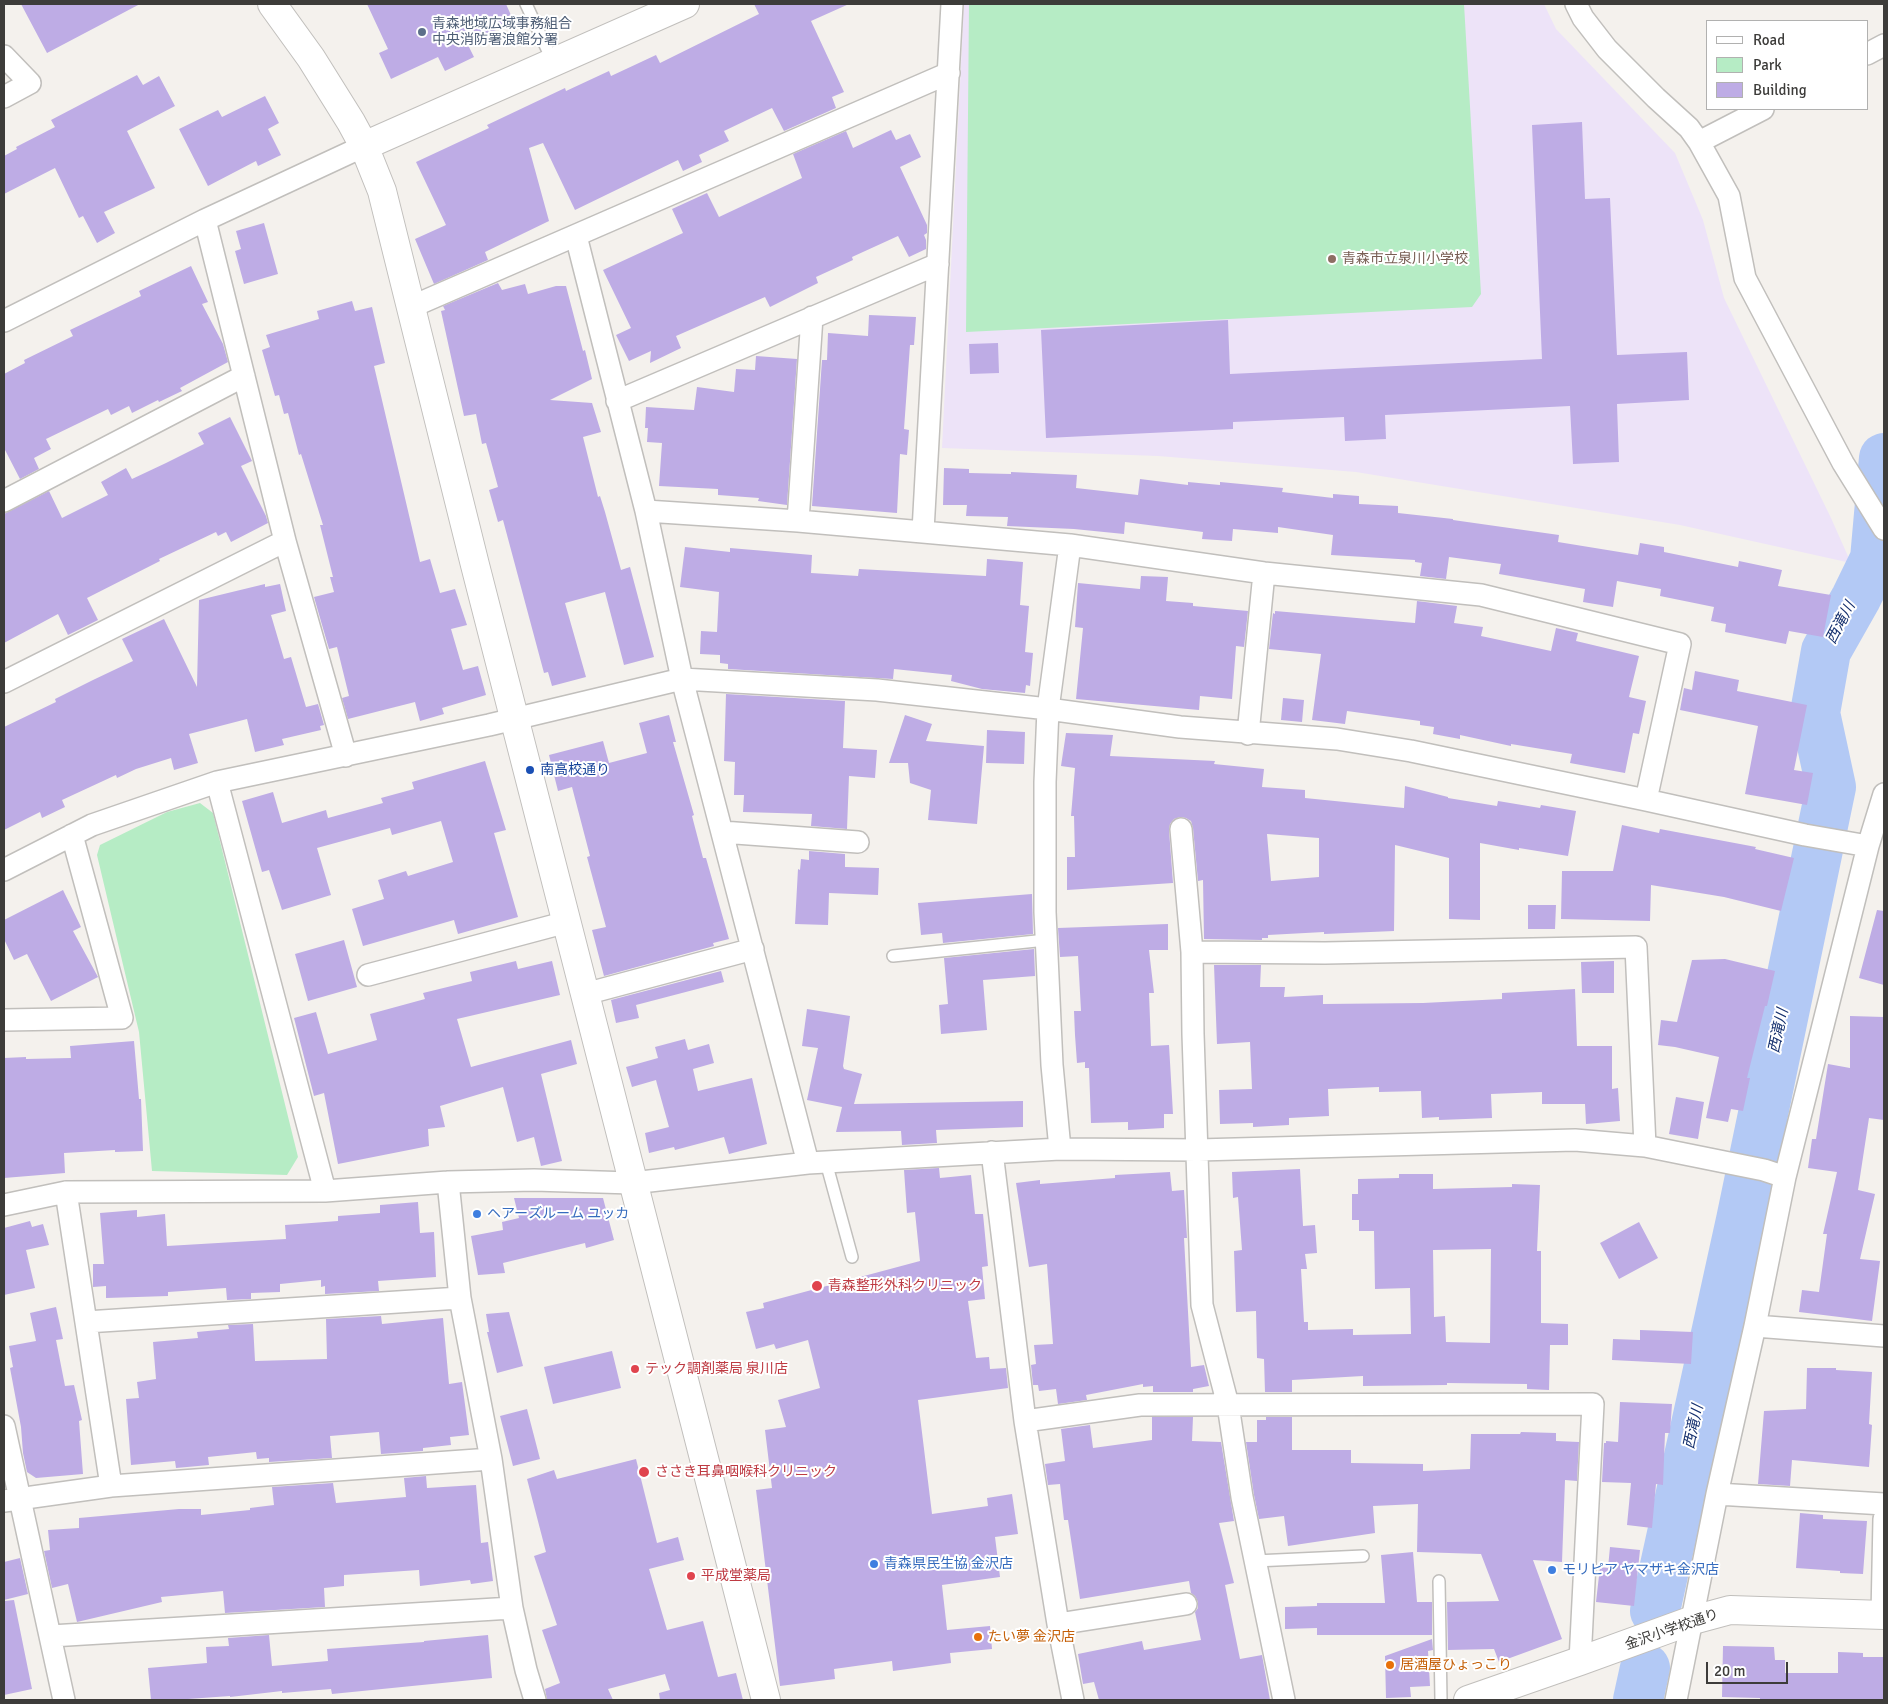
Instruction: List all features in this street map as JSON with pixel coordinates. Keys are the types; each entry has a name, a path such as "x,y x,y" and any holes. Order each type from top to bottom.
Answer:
{"street":[{"path":"272,4 311,58 351,122 364,146 382,191 632,1183 766,1700"},
{"path":"923,531 952,4"},
{"path":"1576,4 1583,18 1607,49 1688,128 1699,142 1728,196 1745,278 1843,464 1884,529"},
{"path":"4,321 205,220 364,146 679,5"},
{"path":"1868,53 1884,45"},
{"path":"4,56 30,83 4,97"},
{"path":"411,307 949,73"},
{"path":"1699,142 1761,110"},
{"path":"205,220 284,540 346,756"},
{"path":"576,236 646,511 682,679 753,949 817,1162"},
{"path":"617,401 938,264"},
{"path":"798,521 812,317"},
{"path":"4,501 244,376"},
{"path":"646,511 923,531 1070,545 1264,572 1481,595 1680,644 1646,800"},
{"path":"4,682 284,540"},
{"path":"1060,1149 1052,1065 1044,912 1045,782 1048,709 1070,545"},
{"path":"1248,734 1264,572"},
{"path":"4,870 92,825 217,782 514,719 682,679 877,690 1048,709 1180,727 1248,734 1337,739 1402,750 1805,835 1868,846"},
{"path":"217,782 325,1191"},
{"path":"1676,1700 1717,1494 1755,1326 1785,1177 1868,846 1884,794"},
{"path":"1181,828 1192,952 1202,1305 1228,1405 1242,1497 1284,1700"},
{"path":"722,832 858,842"},
{"path":"4,1020 122,1018 72,835"},
{"path":"368,974 567,922"},
{"path":"1192,952 1636,947 1645,1146"},
{"path":"585,994 753,949"},
{"path":"4,1205 66,1192 325,1191 448,1182 534,1180 632,1183 817,1162 1060,1149 1198,1150 1575,1140 1645,1146 1764,1170 1785,1177"},
{"path":"992,1152 1025,1422 1058,1624 1073,1700"},
{"path":"448,1182 460,1298 491,1459 512,1608 535,1700"},
{"path":"66,1192 111,1486"},
{"path":"86,1322 460,1298"},
{"path":"1755,1326 1884,1336"},
{"path":"1025,1422 1140,1405 1593,1404 1580,1662"},
{"path":"4,1426 12,1499 50,1636 64,1700"},
{"path":"12,1499 111,1486 491,1459"},
{"path":"1717,1494 1884,1504"},
{"path":"1883,1615 1884,1519"},
{"path":"1058,1624 1186,1604"},
{"path":"50,1636 512,1608"},
{"name":"金沢小学校通り","path":"1468,1700 1580,1662 1693,1620 1730,1610 1883,1615"}],"lane":[{"path":"526,4 553,62"},
{"path":"893,956 1046,940"},
{"path":"817,1162 852,1257"},
{"path":"1255,1561 1363,1556"},
{"path":"1439,1581 1442,1700"}],"shaded area":[{"name":"青森市立泉川小学校","path":"964,4 1544,4 1556,29 1675,153 1703,220 1724,298 1851,563 1680,525 1356,472 1158,456 942,448"}],"green space":[{"path":"969,4 1464,4 1481,294 1472,307 966,332"},
{"path":"200,803 213,813 298,1157 287,1175 152,1171 139,1032 97,855 100,845 167,812"}],"building":[{"path":"21,4 140,4 47,53"},
{"path":"367,4 506,4 514,22 467,43 474,57 445,71 438,57 391,79 379,53 388,49"},
{"path":"754,4 849,4 811,21 844,92 832,97 836,108 784,131 772,108 724,131 729,141 699,155 702,162 683,171 678,160 575,210 543,143 529,148 549,221 485,252 488,260 434,284 415,239 446,225 416,162 489,128 487,125 565,88 566,91 609,71 611,76 656,55 660,63 759,14"},
{"path":"137,75 143,85 159,76 175,106 127,131 155,188 104,212 115,233 97,243 83,216 79,218 55,168 4,194 4,156 17,149 16,147 55,127 51,120"},
{"path":"265,96 279,123 268,129 281,155 258,166 256,161 208,186 179,129 218,110 222,117"},
{"path":"1582,122 1585,199 1610,198 1617,355 1687,352 1689,400 1617,404 1619,462 1573,464 1570,406 1385,415 1386,439 1345,441 1344,417 1233,422 1233,429 1046,438 1041,330 1228,320 1230,374 1542,359 1532,125"},
{"path":"891,130 896,140 910,134 921,157 900,167 927,225 927,233 924,235 926,249 909,257 898,236 852,257 853,260 816,277 818,283 770,307 765,297 676,336 681,348 650,363 651,351 629,361 616,335 631,328 603,270 683,233 672,209 707,193 719,217 802,178 793,154 846,131 853,148"},
{"path":"264,223 278,274 244,284 235,251 241,249 236,231"},
{"path":"191,266 208,302 202,304 223,344 228,362 180,388 182,391 159,402 158,400 132,413 129,406 111,415 108,409 46,439 51,449 34,458 39,469 20,479 4,448 4,374 25,363 24,360 73,336 70,330 141,296 139,291"},
{"path":"498,283 502,290 525,284 528,294 556,286 566,286 592,379 550,400 592,403 601,432 583,437 598,497 600,496 621,570 630,567 654,657 624,665 605,592 565,603 586,677 552,686 548,672 544,673 503,520 498,522 489,490 498,487 486,443 482,444 476,414 464,416 441,311 445,310 443,306"},
{"path":"352,301 355,311 372,307 385,363 374,366 420,562 430,559 440,593 455,589 467,625 451,629 463,670 478,666 486,695 442,708 444,714 420,721 415,702 348,719 342,698 349,696 337,647 329,649 314,597 334,592 330,577 333,577 320,525 323,525 301,454 299,455 288,413 284,414 279,395 275,396 262,350 270,347 266,335 319,319 317,311"},
{"path":"869,315 916,317 914,345 910,345 904,429 909,430 907,455 900,454 897,513 812,506 822,360 827,360 828,333 868,336"},
{"path":"998,343 999,373 970,374 969,344"},
{"path":"756,356 797,359 787,505 758,501 759,498 718,495 718,489 659,486 662,443 647,442 648,428 645,428 646,407 694,410 697,387 734,392 736,369 755,370"},
{"path":"230,417 252,461 241,466 268,523 231,542 226,532 218,536 216,532 159,559 160,561 87,598 98,620 68,635 58,614 4,643 4,514 49,491 62,518 108,495 101,482 126,468 132,479 204,444 198,433"},
{"path":"944,468 969,469 969,473 1011,474 1011,472 1077,475 1076,488 1138,495 1140,479 1188,485 1188,482 1220,485 1220,482 1283,488 1282,492 1333,498 1333,494 1359,496 1359,504 1398,506 1398,513 1453,519 1559,535 1558,542 1638,555 1640,543 1664,547 1664,552 1738,567 1739,561 1782,570 1778,586 1831,595 1823,637 1789,631 1786,644 1725,632 1726,624 1711,621 1714,607 1660,596 1661,589 1617,581 1613,607 1583,602 1585,589 1499,574 1501,564 1449,557 1446,579 1420,576 1422,563 1415,562 1415,560 1331,555 1333,535 1278,527 1278,533 1233,529 1232,541 1202,539 1203,532 1125,522 1124,534 1074,529 1007,526 1008,517 966,516 967,505 943,505"},
{"path":"685,547 730,552 730,548 812,555 811,573 858,576 859,569 986,576 987,559 1023,562 1020,605 1029,606 1025,652 1033,653 1030,686 1026,685 1025,693 982,689 951,681 952,675 894,669 893,679 728,669 728,664 720,663 720,655 700,654 701,631 717,632 719,592 680,587"},
{"path":"1141,576 1168,577 1166,601 1193,603 1193,606 1248,611 1244,647 1236,646 1232,699 1200,696 1199,710 1076,699 1083,628 1075,627 1078,583 1140,589"},
{"path":"265,584 265,587 280,584 286,611 271,615 284,659 291,657 306,707 318,704 324,725 320,726 321,730 282,739 284,745 255,752 247,719 189,734 198,763 174,770 171,758 136,769 117,778 116,775 62,800 65,807 42,818 40,812 4,830 4,727 56,702 55,699 133,661 122,639 164,619 197,687 199,600"},
{"path":"1417,601 1457,606 1454,623 1483,627 1481,636 1551,651 1556,628 1578,633 1576,641 1639,656 1629,697 1646,701 1639,734 1633,733 1625,773 1570,763 1572,754 1511,744 1511,746 1460,735 1460,739 1433,734 1434,727 1420,725 1420,721 1347,711 1345,724 1312,720 1321,654 1269,649 1273,613 1275,614 1275,611 1415,623"},
{"path":"1695,671 1739,680 1737,691 1807,705 1794,770 1813,773 1807,805 1745,794 1758,726 1680,710 1684,688 1692,690"},
{"path":"726,694 845,701 843,748 877,750 875,778 849,776 847,829 811,826 812,814 743,812 744,795 734,795 735,762 724,761"},
{"path":"1283,698 1304,700 1302,722 1281,720"},
{"path":"669,715 676,742 673,742 694,815 692,816 703,858 706,858 729,939 713,943 714,946 604,976 592,930 606,927 587,857 590,856 572,787 558,791 549,755 603,741 609,763 647,753 639,723"},
{"path":"905,715 932,724 926,741 984,746 977,824 928,820 931,790 910,783 908,763 889,763"},
{"path":"987,730 1025,732 1024,764 986,763"},
{"path":"1066,733 1113,735 1110,756 1215,761 1214,764 1264,769 1262,787 1305,790 1305,798 1404,808 1405,786 1448,798 1497,806 1498,801 1540,808 1541,805 1576,811 1568,856 1480,843 1480,920 1449,919 1449,858 1395,845 1394,931 1268,935 1268,938 1262,938 1262,940 1204,939 1203,880 1198,881 1193,828 1191,821 1186,818 1174,819 1170,824 1173,883 1067,890 1067,857 1075,857 1074,816 1071,816 1075,768 1061,766","holes":["1267,834 1319,838 1319,877 1271,881"]},
{"path":"485,761 506,830 494,833 518,917 458,934 454,920 363,946 352,909 384,899 378,880 406,871 408,876 453,862 441,821 392,835 390,828 317,848 331,895 282,910 269,870 262,872 242,801 273,792 282,823 326,810 328,818 383,803 381,798 414,789 412,782"},
{"path":"1622,825 1659,833 1660,829 1756,847 1755,849 1794,858 1781,911 1724,897 1651,885 1650,921 1561,919 1562,871 1613,871"},
{"path":"809,851 845,854 845,867 879,868 878,895 829,893 828,925 795,924 798,869 800,870 801,859 809,860"},
{"path":"63,890 81,927 73,931 98,977 51,1001 27,954 14,960 4,939 4,920"},
{"path":"1032,894 1033,934 943,943 942,933 921,935 918,903"},
{"path":"1528,905 1556,905 1555,929 1528,929"},
{"path":"1877,910 1884,911 1884,985 1859,978"},
{"path":"1168,924 1168,950 1149,950 1154,993 1149,993 1151,1046 1169,1045 1173,1114 1164,1114 1164,1128 1128,1130 1128,1122 1091,1123 1089,1068 1085,1068 1085,1062 1077,1063 1074,1011 1081,1011 1078,956 1060,957 1058,928"},
{"path":"344,940 357,987 308,1001 295,954"},
{"path":"1034,949 1035,976 983,980 987,1030 941,1034 939,1005 948,1004 944,958"},
{"path":"1725,959 1775,971 1747,1078 1750,1078 1743,1111 1731,1109 1728,1122 1706,1118 1719,1057 1658,1045 1661,1020 1677,1022 1692,960"},
{"path":"516,961 518,969 552,961 560,995 457,1019 471,1067 571,1040 577,1064 541,1074 562,1161 541,1166 534,1137 517,1142 503,1087 440,1106 445,1127 428,1129 429,1146 338,1164 324,1093 314,1096 294,1018 316,1012 328,1054 377,1040 370,1014 425,999 423,993 472,981 470,972"},
{"path":"1614,961 1614,993 1582,993 1581,962"},
{"path":"1214,965 1261,965 1260,987 1285,987 1284,997 1323,995 1323,1004 1423,1003 1502,999 1502,993 1575,989 1577,1046 1612,1046 1612,1089 1618,1088 1620,1121 1586,1124 1585,1104 1542,1104 1542,1092 1491,1094 1492,1118 1439,1120 1439,1117 1422,1118 1421,1091 1379,1092 1379,1087 1328,1089 1329,1116 1289,1118 1289,1125 1253,1127 1253,1123 1220,1124 1219,1090 1252,1089 1250,1042 1217,1044"},
{"path":"721,971 724,982 636,1005 639,1018 616,1023 611,1000"},
{"path":"807,1009 850,1016 843,1066 844,1069 862,1074 854,1104 1023,1101 1023,1127 936,1130 937,1143 902,1145 901,1131 836,1132 842,1107 807,1100 818,1048 802,1046"},
{"path":"1850,1016 1884,1017 1884,1120 1869,1118 1858,1190 1875,1194 1860,1259 1880,1261 1872,1321 1799,1312 1802,1290 1819,1292 1827,1234 1823,1234 1837,1172 1808,1168 1812,1139 1816,1139 1828,1064 1850,1068"},
{"path":"685,1039 688,1050 709,1044 714,1063 693,1069 698,1091 752,1078 767,1144 729,1154 724,1137 675,1150 674,1147 649,1153 645,1133 669,1127 656,1080 632,1087 626,1067 658,1058 655,1047"},
{"path":"134,1041 139,1099 141,1099 143,1151 115,1152 115,1150 64,1153 65,1173 4,1178 4,1058 71,1058 70,1046"},
{"path":"1676,1097 1704,1102 1698,1139 1669,1134"},
{"path":"939,1168 940,1178 971,1175 975,1214 983,1214 988,1266 982,1267 985,1299 968,1301 976,1358 989,1357 990,1369 1006,1368 1008,1388 918,1400 932,1514 988,1506 987,1498 1012,1494 1018,1534 995,1537 1000,1577 942,1585 947,1630 990,1626 992,1649 950,1653 951,1663 893,1671 892,1661 834,1669 835,1679 780,1686 756,1490 772,1488 765,1430 786,1427 778,1400 820,1388 808,1340 776,1349 774,1344 756,1349 746,1312 764,1308 763,1303 920,1261 915,1212 907,1213 904,1170"},
{"path":"1300,1169 1303,1226 1315,1225 1317,1253 1305,1254 1307,1269 1301,1269 1304,1322 1308,1322 1308,1330 1353,1329 1353,1335 1411,1334 1410,1288 1375,1289 1374,1231 1359,1231 1359,1220 1352,1220 1352,1194 1358,1194 1358,1179 1399,1178 1399,1174 1433,1174 1433,1189 1512,1187 1512,1184 1540,1185 1537,1251 1541,1251 1541,1323 1568,1324 1568,1345 1550,1345 1549,1390 1527,1389 1527,1384 1447,1383 1447,1385 1363,1386 1363,1376 1292,1380 1292,1392 1265,1392 1264,1359 1257,1358 1256,1311 1236,1312 1234,1251 1242,1250 1238,1197 1233,1198 1232,1172","holes":["1491,1249 1490,1343 1446,1342 1445,1316 1434,1317 1433,1250"]},
{"path":"1170,1172 1172,1191 1184,1190 1187,1238 1184,1238 1191,1367 1204,1365 1209,1386 1193,1389 1193,1392 1153,1392 1153,1386 1143,1387 1143,1384 1086,1395 1087,1400 1058,1404 1056,1389 1039,1391 1038,1385 1033,1385 1031,1365 1036,1364 1034,1345 1053,1344 1047,1264 1029,1267 1016,1183 1040,1180 1040,1184 1115,1178 1115,1175"},
{"path":"514,1198 603,1198 614,1240 586,1248 585,1243 503,1263 505,1273 478,1275 471,1236 503,1230 502,1222 519,1218"},
{"path":"418,1202 420,1233 434,1232 436,1277 378,1281 379,1291 325,1294 325,1286 321,1287 321,1280 280,1284 280,1292 251,1293 251,1299 227,1300 226,1288 168,1292 168,1296 106,1298 106,1286 93,1287 93,1264 104,1264 100,1213 137,1210 137,1217 165,1214 167,1246 286,1239 285,1225 338,1221 338,1216 380,1213 380,1205"},
{"path":"30,1221 32,1227 43,1224 49,1245 26,1250 35,1288 4,1295 4,1228"},
{"path":"1639,1222 1658,1258 1619,1279 1600,1243"},
{"path":"56,1307 63,1339 56,1340 65,1386 74,1385 82,1420 79,1421 83,1474 36,1478 27,1472 23,1453 21,1427 10,1368 13,1367 9,1346 36,1341 30,1313"},
{"path":"509,1312 523,1366 497,1373 487,1332 489,1332 486,1314"},
{"path":"381,1316 382,1324 443,1318 449,1384 462,1382 469,1435 450,1437 451,1445 423,1448 423,1451 381,1454 379,1432 330,1436 332,1458 269,1462 269,1458 257,1459 256,1452 208,1457 209,1465 176,1468 175,1461 131,1465 126,1399 139,1398 137,1382 156,1379 153,1342 198,1338 197,1332 229,1329 228,1325 253,1324 255,1361 327,1359 326,1319"},
{"path":"1640,1330 1693,1332 1691,1364 1612,1360 1613,1339 1640,1340"},
{"path":"612,1351 621,1388 553,1404 544,1367"},
{"path":"1807,1368 1836,1368 1836,1370 1872,1372 1869,1424 1872,1425 1869,1467 1792,1460 1790,1486 1758,1484 1764,1411 1806,1409"},
{"path":"1620,1402 1672,1404 1670,1433 1665,1433 1663,1485 1656,1484 1652,1528 1627,1525 1631,1483 1602,1482 1604,1443 1606,1441 1618,1442"},
{"path":"527,1409 540,1459 513,1466 500,1416"},
{"path":"1152,1417 1193,1417 1192,1441 1221,1442 1234,1521 1219,1523 1234,1583 1225,1585 1240,1659 1262,1655 1270,1700 1099,1700 1094,1682 1083,1684 1078,1654 1142,1641 1144,1650 1201,1640 1195,1612 1198,1608 1198,1602 1191,1593 1189,1581 1080,1599 1068,1520 1064,1520 1060,1484 1048,1485 1045,1464 1065,1461 1061,1429 1090,1425 1093,1448 1152,1440"},
{"path":"1266,1417 1292,1417 1292,1450 1351,1450 1351,1463 1423,1464 1423,1471 1470,1469 1471,1434 1556,1433 1556,1441 1579,1442 1577,1481 1565,1480 1562,1562 1533,1560 1562,1639 1499,1662 1494,1649 1448,1650 1447,1602 1499,1601 1481,1554 1417,1552 1418,1504 1373,1506 1375,1533 1288,1546 1284,1516 1259,1519 1254,1495 1246,1442 1257,1442 1257,1420 1266,1420"},
{"path":"636,1459 657,1543 678,1537 684,1560 649,1569 667,1630 703,1621 718,1677 736,1673 743,1700 660,1700 659,1693 670,1690 665,1674 608,1689 613,1700 547,1700 545,1689 560,1683 542,1630 557,1625 534,1556 546,1552 527,1479 554,1470 557,1479"},
{"path":"426,1476 427,1488 476,1485 481,1543 488,1542 493,1581 471,1584 470,1580 420,1586 419,1570 344,1575 344,1586 324,1588 325,1607 225,1613 223,1591 161,1597 162,1602 77,1622 68,1584 52,1588 44,1551 50,1550 48,1530 79,1528 79,1518 179,1509 201,1509 201,1515 250,1510 250,1508 274,1505 272,1487 333,1483 336,1503 406,1497 404,1478"},
{"path":"1800,1513 1823,1515 1823,1519 1867,1521 1863,1574 1796,1568"},
{"path":"1610,1547 1640,1550 1634,1606 1596,1602 1600,1567 1608,1568"},
{"path":"1413,1552 1417,1602 1432,1602 1432,1635 1317,1635 1317,1628 1285,1629 1285,1607 1317,1606 1317,1603 1385,1603 1381,1555"},
{"path":"20,1558 28,1594 4,1600 4,1562"},
{"path":"14,1600 32,1689 4,1695 4,1601"},
{"path":"269,1635 272,1666 328,1661 327,1649 488,1635 492,1678 332,1694 331,1689 282,1693 282,1691 230,1697 151,1700 148,1668 207,1663 206,1647 229,1646 228,1638"},
{"path":"1432,1639 1433,1650 1428,1651 1430,1686 1410,1687 1411,1697 1386,1698 1385,1656"},
{"path":"1723,1646 1774,1647 1775,1660 1785,1660 1785,1673 1838,1673 1838,1652 1863,1653 1863,1657 1884,1657 1884,1700 1760,1700 1760,1698 1722,1697"}],"waterway":[{"name":"西滝川","path":"1655,1611 1741,1220 1831,787 1815,713 1826,651 1856,598 1875,559 1884,458"},
{"name":"西滝川","path":"1638,1700 1645,1668"}],"place":[{"name":"青森地域広域事務組合 中央消防署浪館分署","path":"422,32"},
{"name":"青森市立泉川小学校","path":"1332,259"},
{"name":"南高校通り","path":"530,770"},
{"name":"ヘアーズルーム ユッカ","path":"477,1214"},
{"name":"青森整形外科クリニック","path":"817,1286"},
{"name":"テック調剤薬局 泉川店","path":"635,1369"},
{"name":"ささき耳鼻咽喉科クリニック","path":"644,1472"},
{"name":"青森県民生協 金沢店","path":"874,1564"},
{"name":"モリピア ヤマザキ金沢店","path":"1552,1570"},
{"name":"平成堂薬局","path":"691,1576"},
{"name":"たい夢 金沢店","path":"978,1637"},
{"name":"居酒屋ひょっこり","path":"1390,1665"}]}
